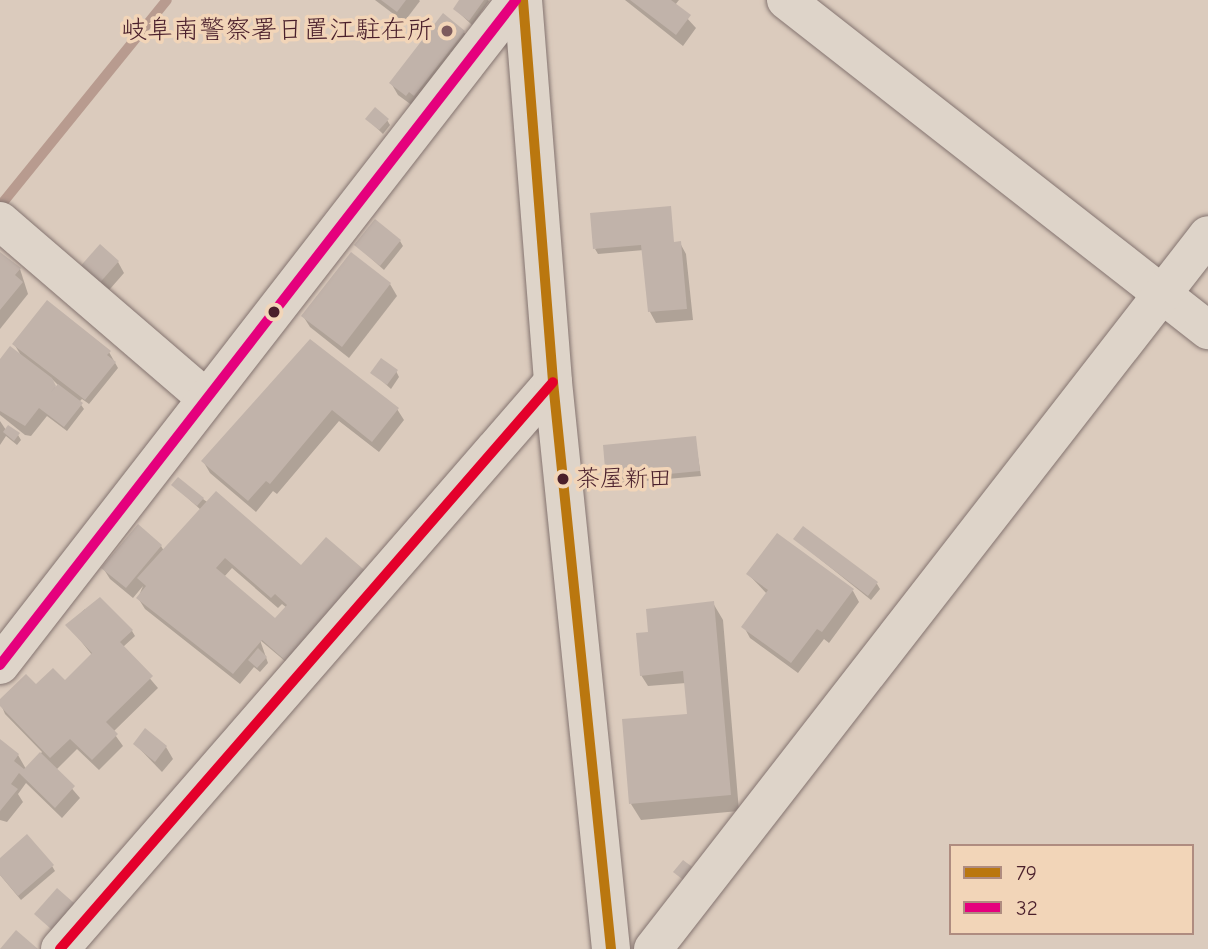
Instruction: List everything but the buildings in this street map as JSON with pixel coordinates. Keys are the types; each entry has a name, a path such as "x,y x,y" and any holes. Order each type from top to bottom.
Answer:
{"street":[{"path":"0,665 516,0"},
{"path":"523,0 553,382 611,949"},
{"path":"786,0 1208,330"},
{"path":"0,221 206,398"},
{"path":"653,949 1208,235"},
{"path":"60,949 553,382"}],"waterway":[{"path":"0,206 167,0"}],"transit line":[{"name":"32","path":"0,665 516,0"},
{"name":"79","path":"523,0 553,382 611,949"},
{"path":"60,949 553,382"}],"place":[{"name":"岐阜南警察署日置江駐在所","path":"447,31"},
{"name":"茶屋新田","path":"563,479"}]}
